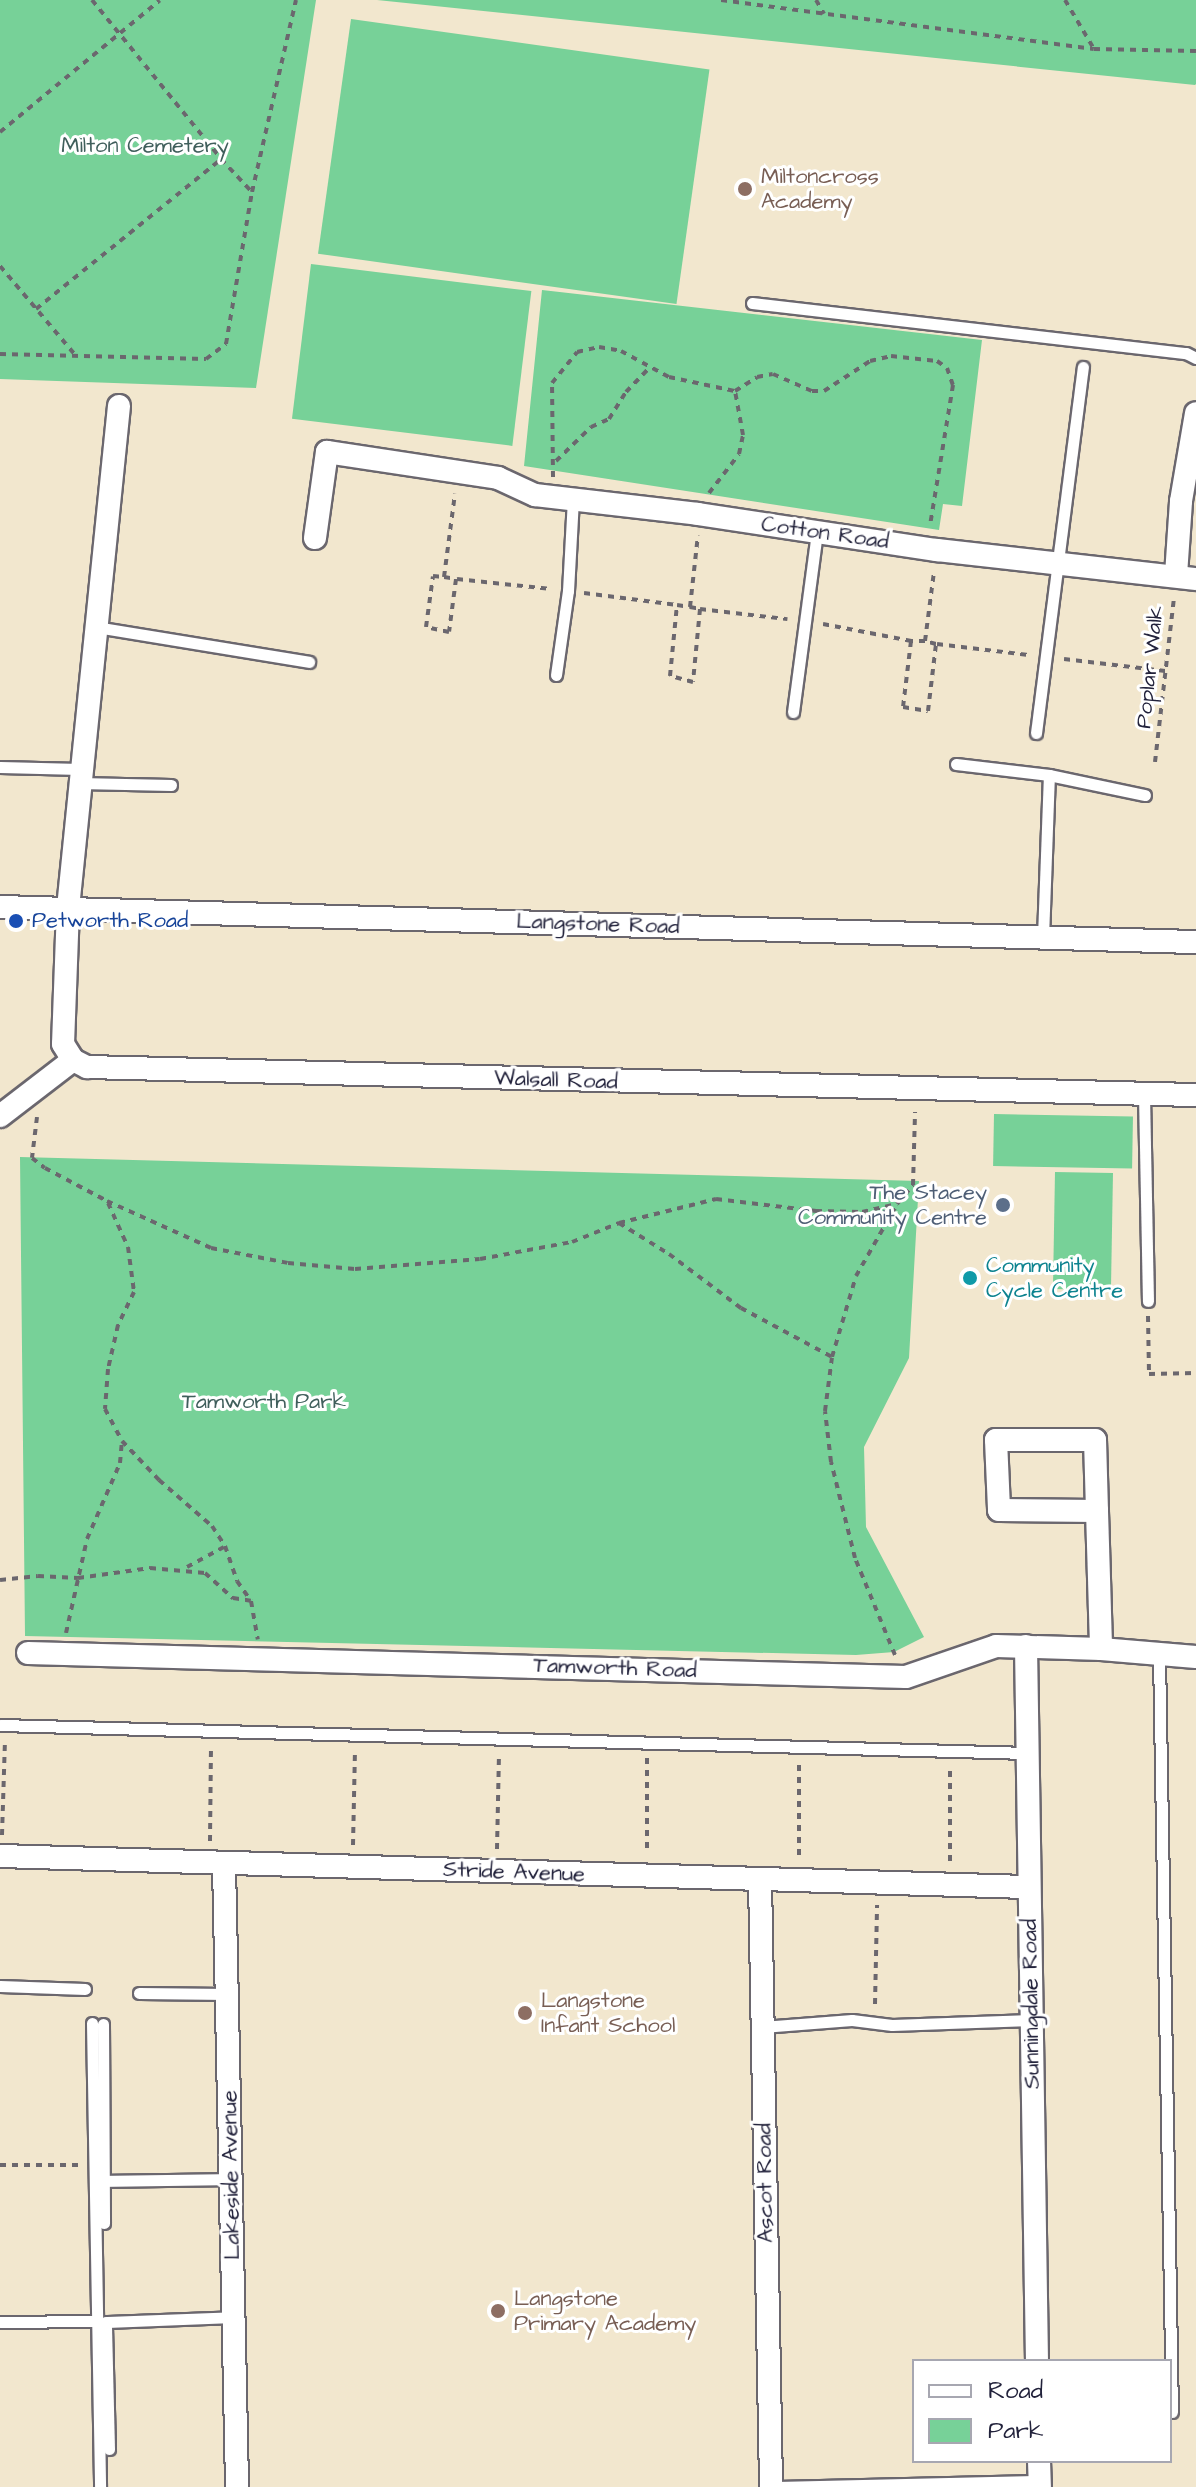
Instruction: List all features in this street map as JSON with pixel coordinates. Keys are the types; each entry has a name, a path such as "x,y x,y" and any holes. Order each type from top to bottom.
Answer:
{"street":[{"path":"0,1116 73,1060 63,1044 68,908 119,406"},
{"path":"1186,577 1181,501 1196,413"},
{"name":"Cotton Road","path":"315,538 327,452 498,478 535,495 698,514 932,549 1186,577"},
{"name":"Langstone Road","path":"0,907 1196,942"},
{"name":"Walsall Road","path":"73,1060 87,1067 1196,1095"},
{"path":"1097,1511 999,1510 996,1440 1095,1440 1101,1649"},
{"name":"Tamworth Road","path":"28,1653 265,1657 906,1677 996,1646 1101,1649 1196,1657"},
{"name":"Sunningdale Road","path":"1026,1646 1037,2359"},
{"name":"Stride Avenue","path":"0,1856 1029,1887"},
{"name":"Lakeside Avenue","path":"217,1864 227,1994 237,2487"},
{"name":"Ascot Road","path":"760,1879 771,2487"}],"lane":[{"path":"752,303 1186,353 1196,358"},
{"path":"1036,733 1083,367"},
{"path":"556,675 568,591 573,499"},
{"path":"793,712 817,532"},
{"path":"95,627 309,662"},
{"path":"956,764 1049,775 1145,795"},
{"path":"0,767 171,785"},
{"path":"1043,937 1049,775"},
{"path":"1144,1094 1148,1301"},
{"path":"1159,1654 1171,2359"},
{"path":"3,1726 1027,1753"},
{"path":"0,1986 85,1989"},
{"path":"139,1993 227,1994"},
{"path":"762,2027 852,2020 875,2023 1031,2020"},
{"path":"100,2487 93,2165 98,2024 104,2223"},
{"path":"103,2181 231,2179"},
{"path":"109,2449 106,2322 234,2317"},
{"path":"0,2322 95,2321"},
{"path":"771,2487 1039,2476"}],"path":[{"path":"92,0 221,159 252,192"},
{"path":"0,132 160,0"},
{"path":"0,354 206,359 226,344 252,192 296,0"},
{"path":"721,0 1094,49 1196,51"},
{"path":"816,0 824,14"},
{"path":"1065,0 1094,49"},
{"path":"36,309 221,159"},
{"path":"0,266 77,356"},
{"path":"550,495 555,462 552,383 561,367 577,352 599,347 621,351 669,377 735,391 757,377 773,374 812,391 824,391 870,361 891,356 937,361 947,368 953,385 932,549 925,641"},
{"path":"555,462 591,427 609,419 626,392 649,368"},
{"path":"690,607 698,514 716,483 739,454 743,435 735,391"},
{"path":"444,577 458,471"},
{"path":"433,576 444,577 456,579 449,632 426,627 433,576"},
{"name":"Poplar Walk","path":"1155,762 1186,577"},
{"path":"677,605 690,607 700,609 693,682 670,676 677,605"},
{"path":"911,641 925,641 936,644 928,711 903,707 911,641"},
{"path":"38,1087 32,1158 107,1201 211,1248 288,1263 355,1269 480,1259 572,1242 619,1223 716,1199 816,1211 862,1212 897,1204"},
{"path":"906,1677 855,1558 831,1462 825,1411 832,1357 856,1276 897,1204 913,1185 916,1089"},
{"path":"107,1201 128,1247 134,1292 118,1325 105,1409 122,1441 159,1480 212,1526 225,1546 237,1581 251,1601 253,1624 265,1657"},
{"path":"619,1223 669,1254 741,1308 832,1357"},
{"path":"1148,1301 1149,1374 1196,1373"},
{"path":"62,1653 87,1539 120,1463 122,1441"},
{"path":"184,1568 225,1546"},
{"path":"0,1580 38,1576 78,1578 150,1568 184,1568 205,1573 233,1598 251,1601"},
{"path":"0,1856 3,1726"},
{"path":"212,1731 217,1864"},
{"path":"353,1868 355,1735"},
{"path":"497,1872 500,1739"},
{"path":"647,1743 647,1876"},
{"path":"798,1747 799,1880"},
{"path":"950,1751 950,1885"},
{"path":"875,2023 878,1883"},
{"path":"0,2165 93,2165"}],"green space":[{"name":"Milton Cemetery","path":"0,0 316,0 256,388 0,379"},
{"path":"377,0 1196,0 1196,84 1195,85"},
{"path":"351,19 709,69 676,304 318,254"},
{"path":"311,264 531,291 512,446 292,419"},
{"path":"542,290 982,340 962,506 943,504 939,530 524,466"},
{"path":"994,1114 1133,1116 1132,1168 993,1166"},
{"name":"Tamworth Park","path":"20,1157 919,1181 909,1358 864,1447 866,1527 924,1637 894,1652 856,1655 25,1636"},
{"path":"1055,1172 1113,1173 1111,1290 1053,1289"}],"place":[{"name":"Miltoncross Academy","path":"745,189"},
{"name":"Petworth Road","path":"16,921"},
{"name":"The Stacey Community Centre","path":"1003,1205"},
{"name":"Community Cycle Centre","path":"970,1278"},
{"name":"Langstone Infant School","path":"525,2013"},
{"name":"Langstone Primary Academy","path":"498,2311"}]}
